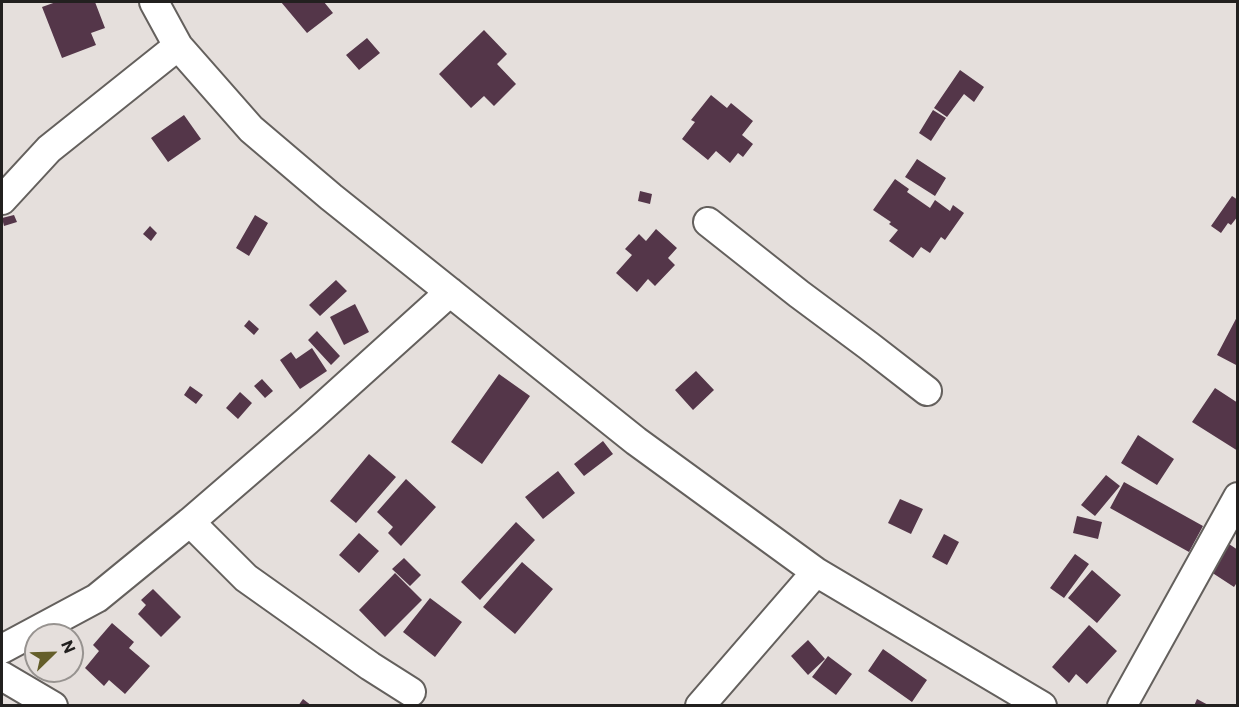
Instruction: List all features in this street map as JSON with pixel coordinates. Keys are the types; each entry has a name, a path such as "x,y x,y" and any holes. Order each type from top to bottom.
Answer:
{"street":[{"path":"157,3 178,46 251,129 331,197 636,441 816,572 1042,705"},
{"path":"2,200 49,149 178,46"},
{"path":"708,222 927,391"},
{"path":"2,649 98,598 307,421 450,292"},
{"path":"1122,705 1238,497"},
{"path":"190,522 246,578 370,666 411,692"},
{"path":"700,705 816,572"},
{"path":"2,676 53,705"}],"building":[{"path":"56,2 95,2 105,28 91,33 96,45 62,58 42,7"},
{"path":"281,2 324,2 333,13 307,33"},
{"path":"484,30 507,54 497,64 516,84 494,106 484,96 471,108 439,74"},
{"path":"367,38 380,53 359,70 346,55"},
{"path":"960,70 984,87 974,102 964,94 947,117 934,108"},
{"path":"711,95 727,108 731,103 753,121 742,135 753,144 743,157 738,153 730,163 716,151 708,160 682,139 695,122 691,120"},
{"path":"933,110 946,118 931,141 919,133"},
{"path":"184,115 201,139 168,162 151,138"},
{"path":"917,159 946,178 935,196 905,177"},
{"path":"895,179 909,189 907,192 930,208 935,200 950,211 953,205 964,213 945,240 941,237 930,253 921,247 913,258 889,241 898,230 889,224 891,222 873,210"},
{"path":"640,191 652,194 650,204 638,201"},
{"path":"1232,196 1238,200 1238,216 1231,225 1228,223 1221,233 1211,226"},
{"path":"14,215 17,222 4,226 2,218"},
{"path":"255,215 268,223 249,256 236,248"},
{"path":"150,226 157,233 151,241 143,234"},
{"path":"656,229 677,248 668,258 675,265 655,286 648,279 637,292 616,273 632,255 625,249 639,234 646,241"},
{"path":"336,280 347,291 320,316 309,305"},
{"path":"355,304 369,332 344,345 330,317"},
{"path":"1238,315 1238,366 1217,355"},
{"path":"249,320 259,329 254,335 244,326"},
{"path":"317,331 340,356 331,365 308,340"},
{"path":"312,348 327,371 300,389 280,360 291,352 296,359"},
{"path":"696,371 714,390 693,410 675,390"},
{"path":"499,374 530,396 482,464 451,442"},
{"path":"262,379 273,391 265,398 254,386"},
{"path":"190,386 203,395 196,404 184,395"},
{"path":"1215,388 1238,403 1238,451 1192,422"},
{"path":"240,392 252,403 238,419 226,408"},
{"path":"1138,435 1174,459 1157,485 1121,463"},
{"path":"603,441 613,454 584,476 574,464"},
{"path":"369,454 396,477 356,523 330,501"},
{"path":"558,471 575,493 543,519 525,497"},
{"path":"1106,475 1120,486 1095,516 1081,505"},
{"path":"406,479 436,507 401,546 388,533 393,527 377,512"},
{"path":"1124,482 1203,526 1189,552 1110,508"},
{"path":"900,499 923,509 911,534 888,523"},
{"path":"1077,516 1102,522 1098,539 1073,533"},
{"path":"516,522 535,540 480,600 461,582"},
{"path":"359,533 379,551 359,573 339,555"},
{"path":"944,534 959,542 947,565 932,557"},
{"path":"1229,544 1238,550 1238,581 1234,587 1211,572"},
{"path":"1075,554 1089,564 1064,598 1050,588"},
{"path":"404,558 421,575 410,586 392,569"},
{"path":"522,562 553,589 515,634 483,607"},
{"path":"1092,570 1121,595 1097,623 1068,598"},
{"path":"395,573 422,600 385,637 359,610"},
{"path":"153,589 181,617 161,637 138,614 146,605 141,600"},
{"path":"430,598 462,622 435,657 403,632"},
{"path":"112,623 134,642 129,648 150,666 125,694 109,680 104,686 85,668 99,651 93,645"},
{"path":"1089,625 1117,651 1087,684 1076,674 1069,683 1052,667"},
{"path":"808,640 825,659 808,675 791,656"},
{"path":"883,649 927,680 912,702 868,671"},
{"path":"828,656 852,674 836,695 812,677"},
{"path":"303,699 312,706 298,706"},
{"path":"1197,699 1210,706 1194,706"}]}
